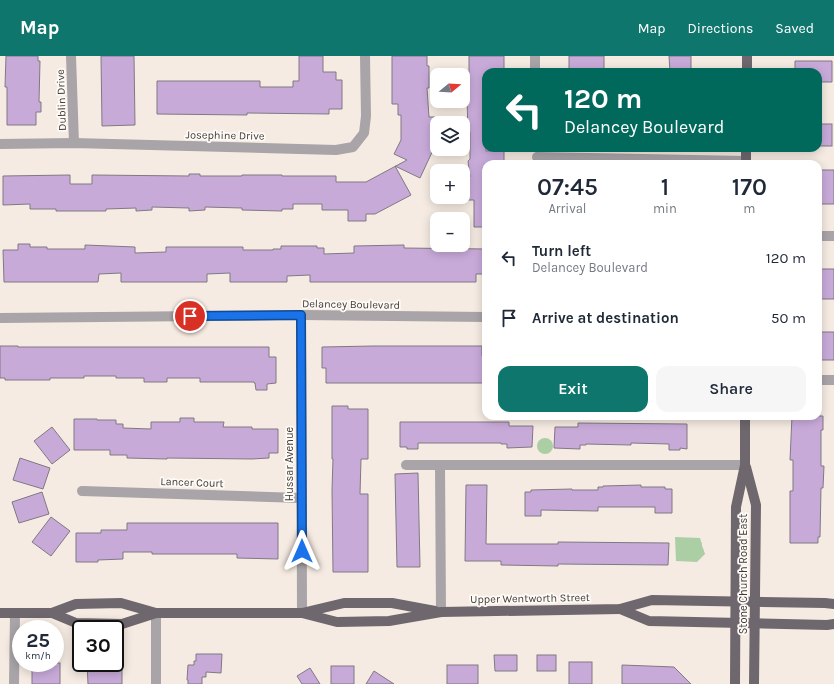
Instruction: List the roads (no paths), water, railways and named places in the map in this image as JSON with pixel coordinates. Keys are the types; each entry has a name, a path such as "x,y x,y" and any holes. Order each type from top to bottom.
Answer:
{"main road":[{"path":"747,56 747,68"},
{"name":"Stone Church Road East","path":"735,684 736,506 745,465 745,420"},
{"name":"Stone Church Road East","path":"745,465 756,505 754,684"},
{"name":"Upper Wentworth Street","path":"302,613 337,622 389,621 441,612 620,609 652,600 755,601 834,604"},
{"name":"Upper Wentworth Street","path":"0,613 52,613 76,604 121,603 156,613 302,613 344,603 392,603 441,612"},
{"name":"Upper Wentworth Street","path":"620,609 649,621 834,624"},
{"name":"Upper Wentworth Street","path":"52,613 76,623 122,624 156,613"}],"street":[{"name":"Dublin Drive","path":"71,56 74,143"},
{"name":"Josephine Drive","path":"0,144 74,143 336,150 354,147 364,133 366,116 364,56"},
{"path":"535,56 535,68"},
{"path":"537,156 656,160"},
{"path":"822,236 834,236"},
{"name":"Delancey Boulevard","path":"0,318 301,315 482,317"},
{"name":"Hussar Avenue","path":"301,315 302,613"},
{"path":"822,380 834,380"},
{"path":"406,465 745,465"},
{"path":"440,465 441,612"},
{"name":"Lancer Court","path":"82,491 301,498"},
{"path":"14,613 14,684"},
{"path":"156,613 156,684"}]}
